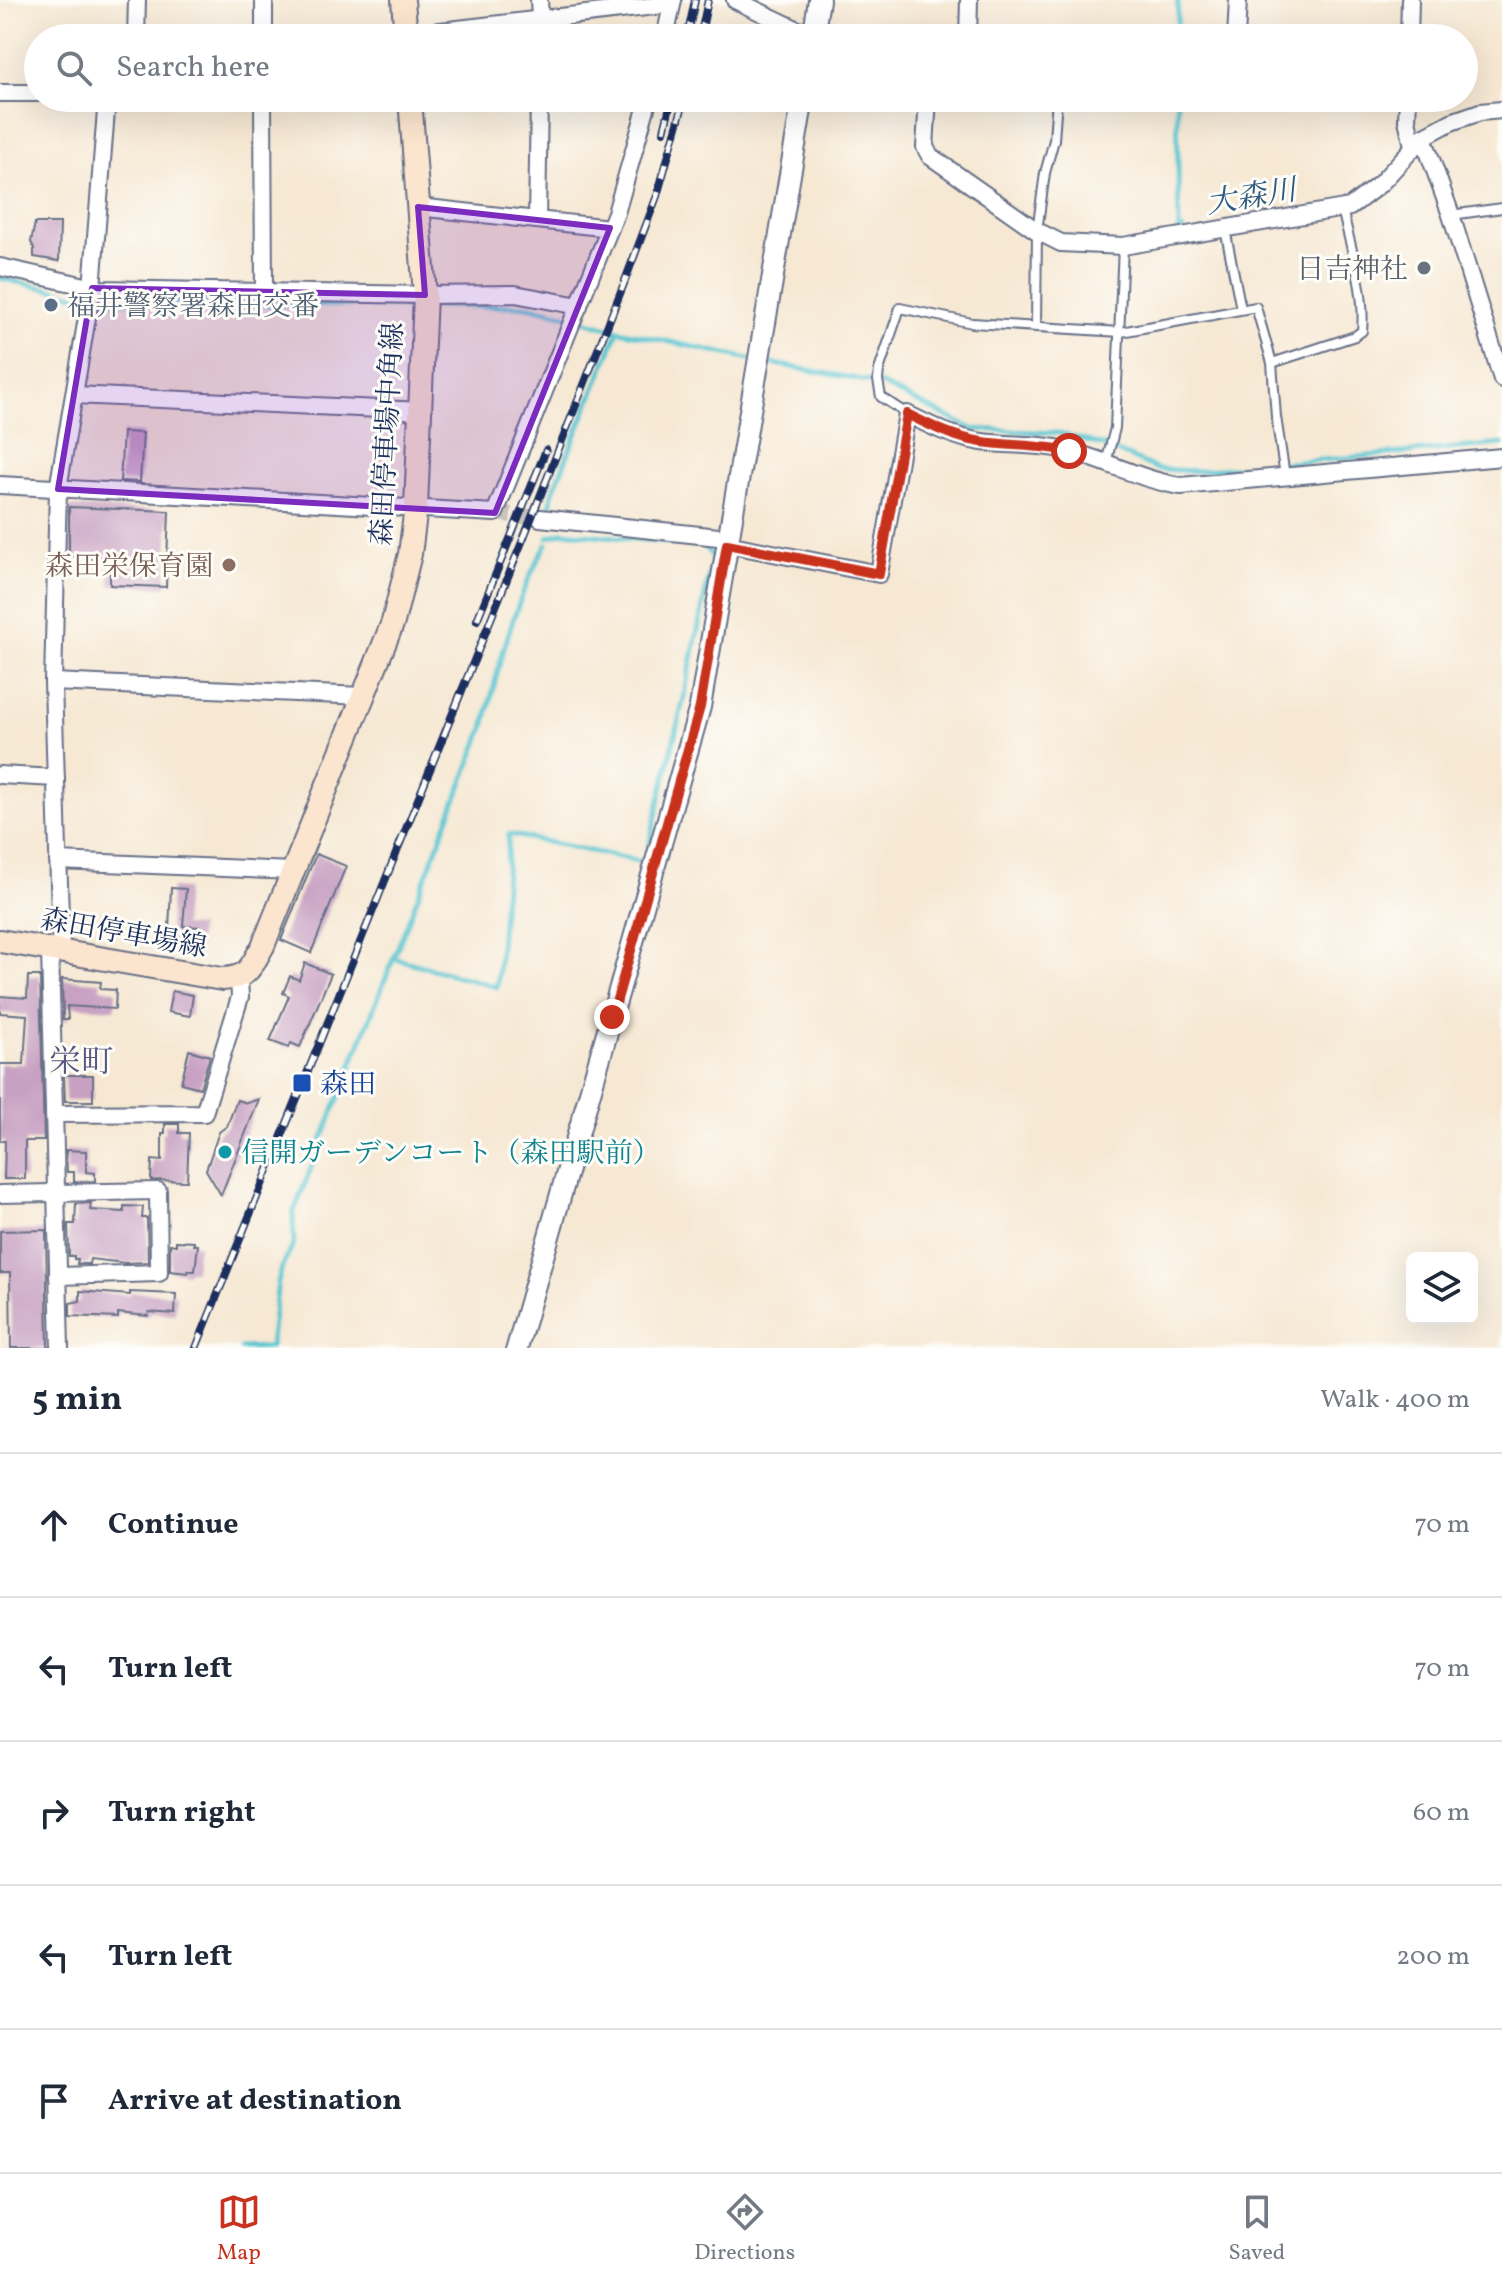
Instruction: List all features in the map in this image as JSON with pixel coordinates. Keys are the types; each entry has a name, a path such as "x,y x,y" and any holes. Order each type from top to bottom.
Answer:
{"main road":[{"path":"403,0 405,24"},
{"name":"森田停車場中角線","path":"239,978 248,972 263,946 393,622 410,554 422,411 424,303 411,112"},
{"name":"森田停車場線","path":"0,941 222,979 239,978"}],"street":[{"path":"136,24 137,0"},
{"path":"264,0 264,24"},
{"path":"539,0 541,24"},
{"path":"735,0 784,24"},
{"path":"815,24 819,0"},
{"path":"968,24 969,0"},
{"path":"1237,24 1238,0"},
{"path":"1409,24 1410,0"},
{"path":"504,24 672,2 668,24"},
{"path":"0,93 24,93"},
{"path":"927,112 925,147 930,156 1037,231 1061,243 1123,246 1350,207 1380,184 1418,141 1451,122 1480,112 1502,110"},
{"path":"60,1348 54,1114 58,861 53,682 58,489 92,288 106,112"},
{"path":"263,112 264,292"},
{"path":"537,220 539,112"},
{"path":"0,485 495,513 610,228 645,112"},
{"path":"517,1348 700,707 801,112"},
{"path":"1407,112 1407,120 1451,215 1502,379"},
{"path":"418,207 610,228"},
{"path":"0,267 92,288 264,292 424,303 515,294 579,306"},
{"path":"74,395 422,411"},
{"path":"540,518 728,541 879,574 907,414 947,433 981,442 1069,451 1107,460 1155,482 1181,486 1285,473 1502,457"},
{"path":"53,682 363,696"},
{"path":"0,775 56,778"},
{"path":"58,861 293,871"},
{"path":"54,1114 204,1113 240,997 239,978"},
{"path":"0,1194 158,1191 159,1273 58,1276"}],"lane":[{"path":"1036,327 1037,231 1045,173 1054,140 1056,112"},
{"path":"1272,363 1362,331 1359,284 1342,208"},
{"path":"1451,215 1502,208"},
{"path":"1225,229 1241,309"},
{"path":"1107,460 1115,428 1123,246"},
{"path":"907,414 881,397 878,380 900,308 972,323 1121,332 1256,307 1272,363 1285,473"}],"highlighted area":[{"path":"418,207 610,228 495,513 58,489 92,288 425,295"}],"building":[{"path":"35,223 60,223 59,261 34,257 31,242"},
{"path":"123,432 143,433 140,482 120,481"},
{"path":"69,507 169,511 166,587 110,585 110,562 69,556"},
{"path":"316,854 346,866 311,953 281,940"},
{"path":"171,888 186,889 183,926 199,927 198,951 168,950"},
{"path":"305,963 331,974 300,1047 291,1043 289,1048 270,1041 289,996 283,993 290,976 299,980"},
{"path":"28,976 40,976 44,1141 25,1141 25,1179 4,1179 5,1141 0,1141 0,1064 24,1064 27,1015 0,1013 0,996 27,998"},
{"path":"62,979 101,982 100,989 116,990 115,1009 67,1006 68,1020 63,1020"},
{"path":"172,991 193,995 190,1016 168,1012"},
{"path":"189,1050 210,1056 200,1088 181,1083"},
{"path":"64,1075 93,1075 93,1101 65,1101"},
{"name":"信開ガーデンコート（森田駅前）","path":"259,1099 221,1195 206,1170 219,1132 227,1126 237,1100 247,1103"},
{"path":"165,1124 179,1124 179,1133 189,1133 187,1181 151,1180 152,1160 162,1161"},
{"path":"66,1150 86,1151 86,1172 95,1173 95,1181 74,1182 74,1172 67,1172"},
{"path":"91,1203 90,1210 124,1212 124,1206 143,1207 142,1218 147,1218 148,1262 90,1259 89,1264 77,1264 78,1259 69,1256 68,1224 75,1224 76,1204"},
{"path":"46,1230 48,1348 11,1348 10,1273 0,1273 0,1231"},
{"path":"176,1241 198,1245 195,1271 170,1271 170,1244 176,1245"},
{"path":"80,1291 130,1295 130,1292 176,1294 175,1314 149,1312 148,1316 118,1313 118,1318 70,1316 70,1303 80,1301"}],"waterway":[{"name":"大森川","path":"1177,24 1178,0"},
{"name":"大森川","path":"1177,112 1179,230 1183,229"},
{"path":"0,278 102,301 420,306"},
{"path":"430,306 524,306 615,330 754,360"},
{"path":"550,509 552,494 618,331"},
{"path":"764,362 878,383 973,429 1059,433 1104,446 1158,469 1196,471 1502,444"},
{"path":"394,958 497,987 509,834 643,862 646,858 713,557 704,546 564,532 548,537"},
{"path":"241,1348 270,1347 278,1282 294,1243 293,1214 484,728 501,657 517,609 547,544"}],"tunnel":[{"path":"495,513 540,518"}],"railway":[{"path":"690,24 695,0"},
{"path":"703,24 708,0"},
{"path":"664,131 669,112"},
{"path":"196,1348 623,286 657,196 681,112"},
{"path":"477,620 546,450"}],"place":[{"name":"日吉神社","path":"1424,268"},
{"name":"福井警察署森田交番","path":"51,305"},
{"name":"森田栄保育園","path":"229,565"},
{"name":"森田","path":"302,1083"},
{"name":"信開ガーデンコート（森田駅前）","path":"225,1152"}],"district":[{"name":"栄町","path":"81,1061"}],"route":[{"path":"612,1017 700,707 727,544 879,574 907,414 947,433 981,442 1069,451"}]}
